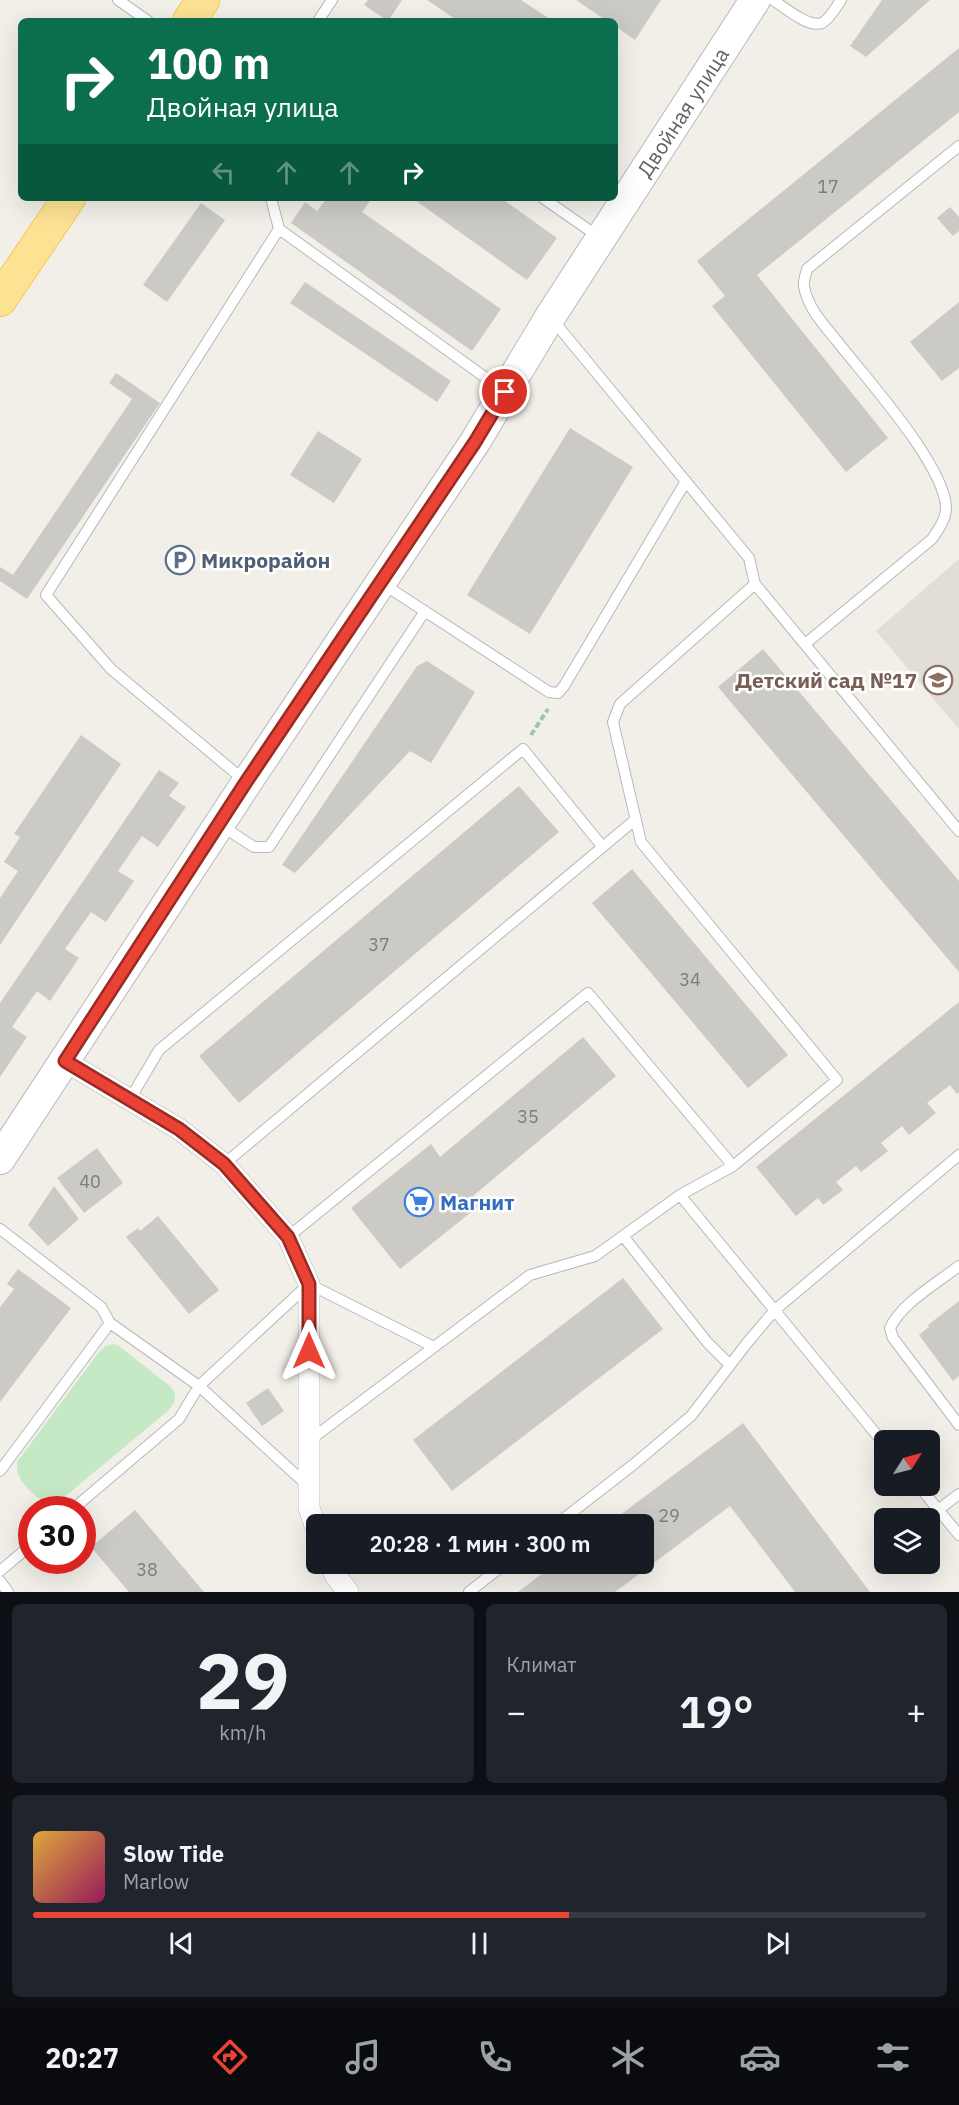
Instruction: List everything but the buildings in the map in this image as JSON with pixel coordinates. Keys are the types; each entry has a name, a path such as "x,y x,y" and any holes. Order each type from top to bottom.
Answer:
{"highway":[{"path":"191,18 203,0"},
{"path":"0,300 67,201"}],"street":[{"name":"Двойная улица","path":"1,1156 246,782 475,442 550,317 755,0"},
{"path":"65,1061 179,1129 224,1164 288,1237 309,1284 309,1508 311,1514"},
{"path":"335,1574 348,1592"}],"lane":[{"path":"118,0 144,18"},
{"path":"320,18 332,0"},
{"path":"773,0 811,23 822,23 831,15 841,0"},
{"path":"804,644 932,538 941,527 946,510 941,486 919,444 808,302 804,284 807,268 959,146"},
{"path":"272,201 279,229 505,392"},
{"path":"547,201 601,238"},
{"path":"246,782 111,669 46,595 279,229"},
{"path":"550,317 749,558 754,584 959,831"},
{"path":"381,582 549,692 558,693 686,481"},
{"path":"309,1441 530,1275 595,1256 680,1195 733,1166 837,1080 641,842 613,722 620,704 754,584"},
{"path":"219,824 254,847 269,847 425,611"},
{"path":"130,1099 159,1050 523,749 602,846"},
{"path":"224,1164 636,819"},
{"path":"288,1237 588,993 733,1166"},
{"path":"570,1514 691,1416 775,1310 959,1155"},
{"path":"680,1195 874,1432"},
{"path":"0,1229 101,1307 110,1323 199,1386 309,1486"},
{"path":"623,1236 707,1342 730,1365"},
{"path":"959,1266 903,1309 894,1318 890,1328 893,1338 955,1412 959,1425"},
{"path":"88,1496 179,1419 199,1386 309,1284 434,1347"},
{"path":"0,1471 110,1323"},
{"path":"940,1508 959,1494"},
{"path":"927,1496 936,1508"},
{"path":"940,1512 959,1535"},
{"path":"0,1570 18,1555"},
{"path":"469,1592 492,1574"},
{"path":"0,1581 8,1592"}],"path":[{"path":"523,749 558,693"}],"shaded area":[{"name":"Детский сад №17","path":"959,559 959,729 876,631"}],"green space":[{"path":"113,1344 119,1346 171,1387 175,1393 174,1402 169,1410 65,1496 36,1496 23,1483 17,1470 17,1462 99,1352"}],"place":[{"name":"Микрорайон","path":"180,560"},
{"name":"Детский сад №17","path":"938,680"},
{"name":"Магнит","path":"419,1202"}],"route":[{"path":"309,1351 309,1284 288,1237 224,1164 179,1129 65,1061 246,782 475,442 505,392"}]}
